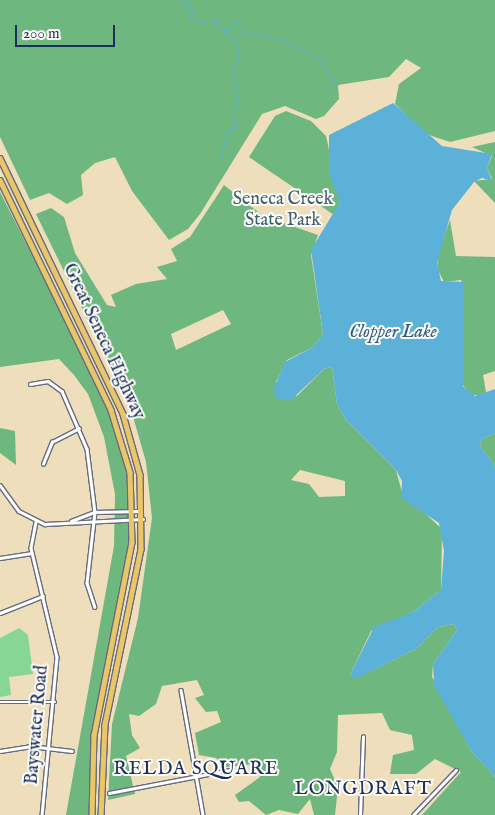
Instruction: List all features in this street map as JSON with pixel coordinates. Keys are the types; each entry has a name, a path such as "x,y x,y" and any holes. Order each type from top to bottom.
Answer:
{"main road":[{"name":"Great Seneca Highway","path":"0,158 123,414 136,457 143,519 135,582 102,744 101,815"},
{"name":"Great Seneca Highway","path":"0,180 117,423 130,472 133,519 128,567 94,736 92,815"}],"street":[{"path":"30,384 42,381 57,386 79,428 92,473 95,520 87,583 95,607"},
{"path":"43,464 52,442 79,428"},
{"path":"0,484 19,511 36,522 143,519"},
{"path":"68,522 95,512 143,510"},
{"name":"Bayswater Road","path":"36,522 32,553 57,657 55,702 42,815"},
{"path":"0,558 32,553"},
{"path":"0,613 43,596"},
{"path":"181,690 203,815"},
{"path":"0,702 55,702"},
{"path":"360,815 363,737"},
{"path":"0,751 18,746 72,751"},
{"path":"109,793 230,770"},
{"path":"413,815 456,770"}],"green space":[{"path":"0,0 495,0 495,131 450,142 426,134 395,104 399,84 421,68 406,59 389,77 338,85 339,99 324,116 316,119 285,106 262,114 200,214 188,229 169,240 132,191 115,157 95,163 81,175 83,195 67,204 49,193 30,200 0,137"},
{"path":"286,111 311,121 326,136 340,202 334,215 249,157 275,116"},
{"path":"495,142 495,203 474,181 492,179 487,168 492,156 472,147"},
{"path":"224,185 263,216 318,235 311,255 323,334 313,347 287,360 276,382 297,396 324,369 332,367 337,404 346,420 396,470 404,500 417,506 442,529 441,590 413,612 371,631 350,675 371,671 416,649 438,627 454,624 457,630 433,664 432,677 472,752 495,777 495,815 422,815 461,772 435,759 416,774 390,774 393,755 414,750 412,735 390,730 382,713 338,715 337,752 330,769 338,787 335,815 314,815 310,799 298,814 279,810 266,815 249,801 239,802 235,795 260,777 253,764 226,767 216,758 199,755 195,733 221,722 217,711 206,712 195,698 204,695 197,680 162,686 156,704 139,716 129,714 132,735 140,748 126,756 135,794 108,800 112,724 138,618 152,518 146,462 130,406 36,214 51,208 64,217 75,253 107,305 116,307 111,295 136,284 167,279 157,267 177,261 171,249 190,237","holes":["223,310 231,324 176,350 171,334","300,470 345,481 345,496 319,497 309,484 291,480"]},
{"path":"0,192 114,416 131,477 133,527 92,749 92,815 66,815 114,546 115,494 104,437 88,394 74,375 59,359 0,367"},
{"path":"450,220 456,256 495,257 495,371 483,375 486,392 480,395 471,395 460,381 463,285 461,280 444,282 438,270 437,256"},
{"path":"0,428 15,431 16,465 0,453"},
{"path":"495,433 495,466 480,446 482,439"},
{"path":"19,628 28,635 33,674 9,677 11,695 0,697 0,638"}],"water":[{"name":"Clopper Lake","path":"393,103 442,146 492,154 487,168 492,181 482,178 474,182 452,210 437,262 441,281 464,282 463,386 475,396 495,389 495,433 482,439 480,446 495,466 495,777 472,752 434,685 433,664 457,630 454,624 438,627 416,649 355,679 350,675 374,627 413,612 441,590 444,551 439,523 401,498 402,481 396,470 346,420 337,404 332,367 324,369 291,400 277,399 273,391 285,362 313,347 323,334 311,250 340,202 329,174 329,135"}],"waterway":[{"path":"182,0 192,10 189,18 200,22 217,20 220,29 229,31 234,22 242,23 244,32 279,38 319,60 338,85"},
{"path":"221,30 234,39 239,50 233,73 239,104 233,108 234,128 226,131 221,160"}],"district":[{"name":"RELDA SQUARE","path":"196,770"},
{"name":"LONGDRAFT","path":"363,790"}],"park label":[{"name":"Seneca Creek State Park","path":"283,211"}]}
